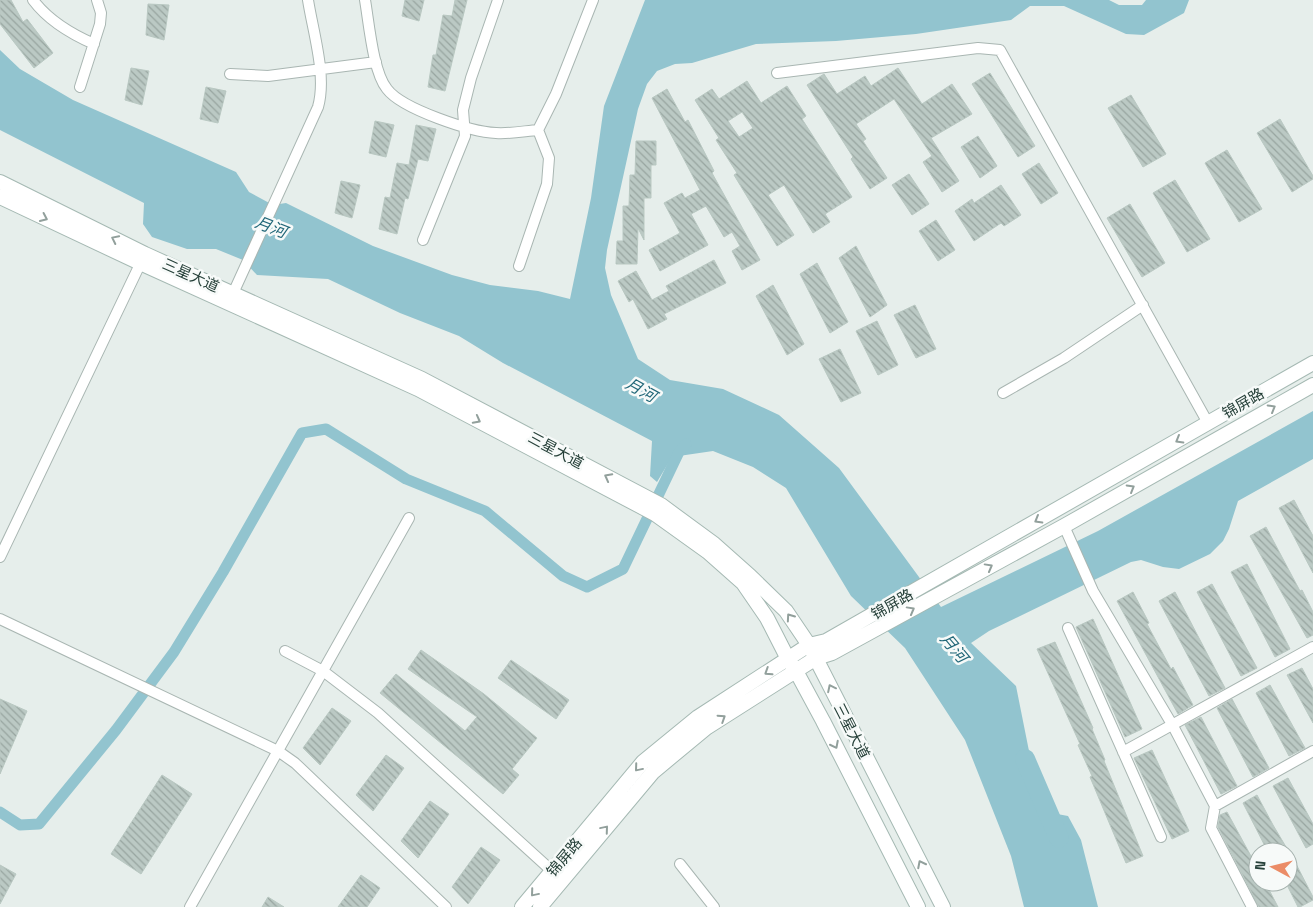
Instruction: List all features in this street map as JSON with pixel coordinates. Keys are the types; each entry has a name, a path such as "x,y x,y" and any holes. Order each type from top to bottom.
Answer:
{"street":[{"path":"33,0 42,11 77,36 94,44"},
{"path":"80,87 100,24 101,13 97,0"},
{"path":"231,298 318,107 322,94 320,69 308,0"},
{"path":"365,0 376,62 387,89 398,99 415,108 479,131 498,134 538,130"},
{"path":"423,240 465,136 463,110 471,78 498,0"},
{"path":"519,266 547,184 549,158 538,130 556,94 593,0"},
{"path":"777,72 978,48 1000,50 1208,423"},
{"path":"230,74 268,76 376,62"},
{"name":"三星大道","path":"0,182 143,259"},
{"name":"三星大道","path":"0,197 231,298 418,389 654,508 714,544 786,611 809,646 943,907"},
{"path":"0,557 143,259"},
{"path":"1003,393 1064,358 1143,306"},
{"name":"锦屏路","path":"540,907 653,772 706,728 792,665 809,646 826,641 871,616 1313,364"},
{"name":"锦屏路","path":"522,907 643,762 698,717 792,665 832,653 1064,526 1313,385"},
{"name":"三星大道","path":"654,508 743,583 767,618 918,907"},
{"path":"190,907 409,518"},
{"path":"1064,526 1093,590 1173,726 1214,806 1211,828 1252,907"},
{"path":"0,619 278,751 295,763 446,907"},
{"path":"1068,628 1161,837"},
{"path":"1123,752 1313,647"},
{"path":"285,651 323,671 378,713 552,871"},
{"path":"1214,806 1313,751"},
{"path":"680,864 714,907"}],"water":[{"path":"645,0 1109,0 1119,5 1142,5 1146,0 1189,0 1184,13 1144,35 1126,34 1064,6 1030,6 1011,20 916,34 836,41 756,44 692,63 675,64 657,71 647,84 638,109 607,250 605,268 611,295 638,359 670,380 723,389 779,415 839,468 941,607 1098,531 1313,411 1313,459 1238,501 1223,541 1210,554 1179,569 1163,567 1141,560 1131,562 989,631 971,643 1016,686 1041,811 1068,816 1081,840 1098,907 1024,907 1011,856 965,740 905,648 851,596 786,488 753,467 713,451 672,457 657,482 650,476 652,441 503,363 459,336 400,313 328,279 257,275 243,260 216,249 187,249 152,237 143,224 144,203 0,130 0,50 20,69 73,100 236,172 249,192 273,205 286,203 373,246 452,275 490,285 538,291 570,299 591,198 604,106"}],"building":[{"path":"0,0 11,0 23,22 27,19 53,53 34,68 0,24"},
{"path":"405,0 424,0 419,21 402,16"},
{"path":"455,0 467,0 445,91 428,87 433,55 436,55 443,15 452,16"},
{"path":"148,4 169,5 164,40 146,35"},
{"path":"131,68 149,71 142,105 125,100"},
{"path":"898,68 922,104 952,84 972,114 931,138 959,181 942,192 923,162 932,156 894,99 856,124 866,139 863,141 887,178 870,189 851,159 853,157 807,85 824,74 837,94 865,76 871,86"},
{"path":"990,73 1035,146 1018,157 972,84"},
{"path":"747,81 761,103 787,86 806,116 802,119 852,197 825,214 830,222 813,233 784,185 768,195 794,235 777,246 734,175 737,173 716,140 719,138 695,100 712,89 719,99","holes":["742,112 753,128 739,137 728,121"]},
{"path":"206,87 226,91 218,123 200,119"},
{"path":"667,89 685,122 688,120 714,171 712,173 760,260 742,270 732,251 740,246 732,232 724,237 706,206 691,214 708,245 660,271 649,250 680,233 664,203 682,193 685,198 700,190 652,98"},
{"path":"1131,95 1166,154 1143,167 1108,108"},
{"path":"1280,119 1313,176 1313,179 1292,192 1257,133"},
{"path":"375,121 394,125 386,157 369,153"},
{"path":"416,125 436,129 428,161 418,159 408,199 405,198 397,234 379,229 385,197 390,198 397,163 409,165"},
{"path":"978,136 997,166 980,178 961,147"},
{"path":"636,141 656,141 656,165 651,165 651,198 644,198 644,240 638,228 637,264 616,264 617,241 623,241 623,206 629,206 630,175 635,175"},
{"path":"1227,150 1262,209 1239,222 1205,163"},
{"path":"1039,163 1058,193 1041,204 1022,174"},
{"path":"909,174 929,204 912,215 892,185"},
{"path":"1175,180 1210,239 1187,252 1153,193"},
{"path":"341,181 360,185 352,218 335,213"},
{"path":"1001,185 1021,215 1004,226 1001,223 974,241 955,211 972,199 974,203"},
{"path":"1130,204 1165,263 1142,277 1107,218"},
{"path":"936,220 955,250 938,261 919,231"},
{"path":"856,246 887,305 870,317 839,258"},
{"path":"714,260 726,283 664,314 667,319 648,329 633,299 629,302 618,281 636,271 652,300 669,291 666,286"},
{"path":"817,263 848,322 830,333 800,274"},
{"path":"773,285 804,344 787,355 756,296"},
{"path":"915,305 936,349 916,358 894,315"},
{"path":"877,321 898,365 878,375 856,331"},
{"path":"840,349 861,393 841,402 819,359"},
{"path":"1294,500 1313,536 1313,573 1279,508"},
{"path":"1266,527 1313,612 1313,635 1307,638 1250,536"},
{"path":"1247,564 1290,649 1275,657 1231,572"},
{"path":"1212,584 1257,668 1241,676 1197,592"},
{"path":"1133,592 1149,623 1147,624 1193,705 1178,714 1117,601"},
{"path":"1175,592 1225,688 1209,696 1159,601"},
{"path":"1093,619 1142,729 1125,737 1076,627"},
{"path":"1055,642 1093,728 1104,761 1143,856 1126,863 1090,777 1092,776 1078,745 1080,744 1037,649"},
{"path":"421,650 484,694 537,738 512,769 519,775 503,794 380,693 396,674 465,731 477,717 408,669"},
{"path":"511,660 569,700 556,719 498,678"},
{"path":"1302,668 1313,689 1313,723 1287,675"},
{"path":"1270,685 1305,748 1289,756 1256,693"},
{"path":"0,699 27,711 0,774"},
{"path":"1232,699 1269,768 1253,777 1217,708"},
{"path":"332,708 351,721 320,765 303,748"},
{"path":"1201,717 1237,786 1221,794 1185,725"},
{"path":"1152,750 1189,831 1172,839 1134,758"},
{"path":"386,755 404,768 373,811 356,795"},
{"path":"162,775 192,794 141,874 111,854"},
{"path":"1288,778 1313,824 1313,844 1306,848 1273,786"},
{"path":"1257,795 1283,842 1263,842 1243,803"},
{"path":"430,801 449,814 418,858 401,841"},
{"path":"1227,812 1248,851 1248,886 1218,827 1220,815"},
{"path":"481,847 500,860 468,904 452,887"},
{"path":"0,865 16,874 0,904"},
{"path":"1298,868 1313,900 1298,907 1290,892 1298,892"},
{"path":"361,875 380,888 367,907 338,907"},
{"path":"1251,892 1270,892 1278,907 1259,907"},
{"path":"268,897 284,907 262,907"}],"waterway":[{"path":"0,812 20,825 39,824 116,730 174,652 223,572 302,433 326,429 406,479 485,511 563,576 587,587 623,569 679,452 686,444"},
{"name":"月河","path":"1025,759 1059,838"}]}
